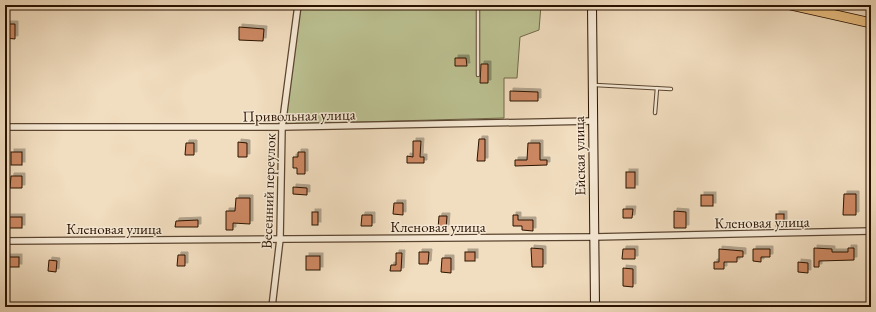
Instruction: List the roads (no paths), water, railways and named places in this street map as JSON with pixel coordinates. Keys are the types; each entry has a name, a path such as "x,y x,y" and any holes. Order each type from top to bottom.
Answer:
{"main road":[{"path":"791,5 871,23"}],"street":[{"name":"Весенний переулок","path":"272,307 280,239 282,127 298,5"},
{"name":"Ейская улица","path":"592,5 595,307"},
{"name":"Привольная улица","path":"5,127 282,127 593,121"},
{"name":"Кленовая улица","path":"5,240 594,237 871,231"}],"lane":[{"path":"478,5 478,75"},
{"path":"593,85 671,89"},
{"path":"655,113 657,88"}]}
